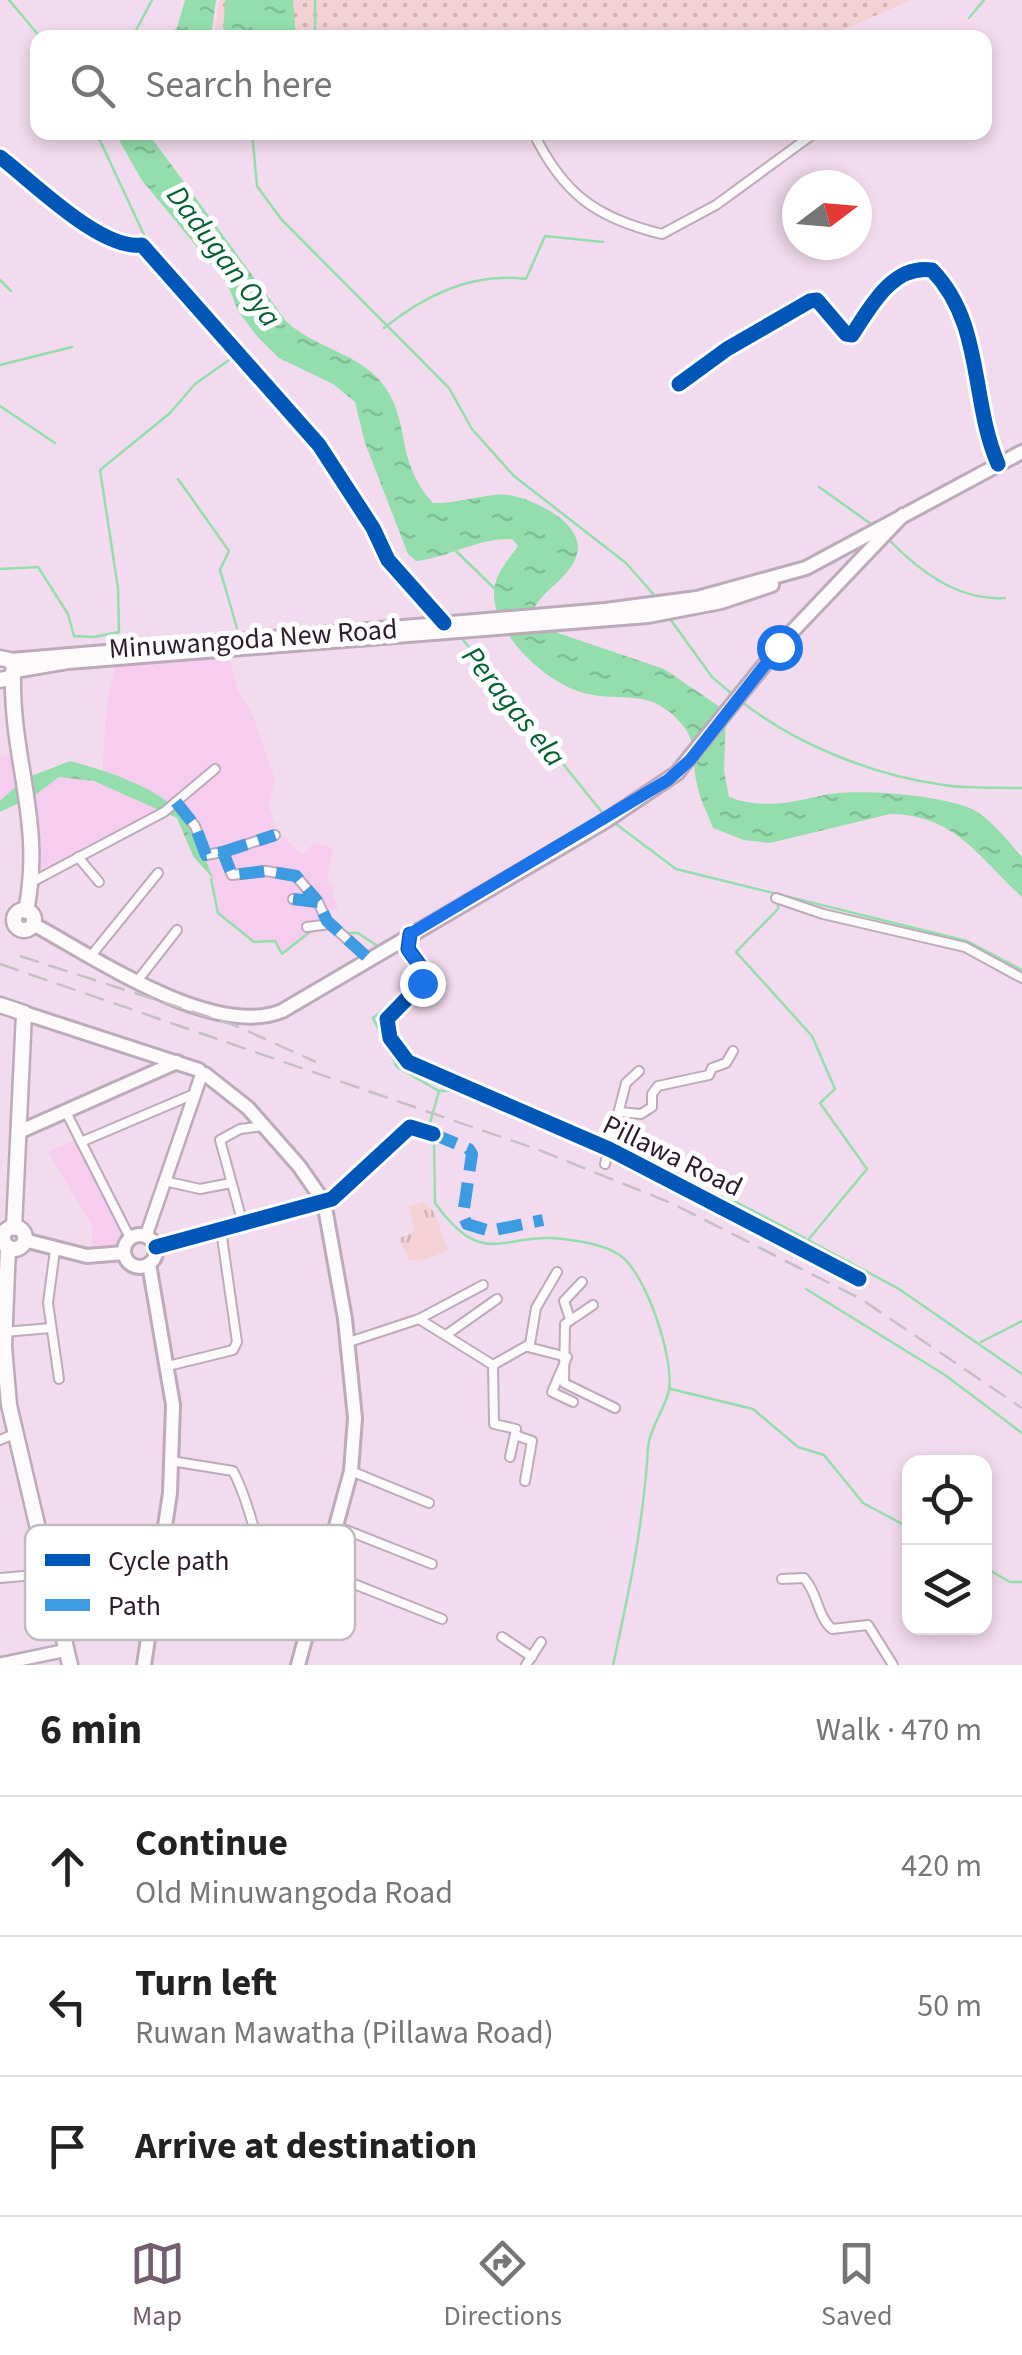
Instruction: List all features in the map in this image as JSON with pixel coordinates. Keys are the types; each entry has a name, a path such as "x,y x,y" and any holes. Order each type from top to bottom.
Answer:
{"highway":[{"path":"6,666 31,804 32,882 18,919"},
{"path":"0,1005 24,1013 22,1131 5,1332 12,1436 37,1525"},
{"path":"70,1654 78,1665"}],"main road":[{"name":"Minuwangoda New Road","path":"6,666 675,607 740,592 791,574 1022,452"},
{"path":"18,919 90,958 221,1013 257,1018 297,1003 631,805 694,754 786,638 903,515"},
{"path":"24,1013 202,1073 264,1126 324,1202 348,1342 356,1418 352,1471 336,1525"},
{"path":"22,1131 177,1062"},
{"path":"11,1238 98,1257 124,1253 143,1266"},
{"path":"124,1253 130,1238 151,1241 143,1266 168,1366 173,1405 163,1525"},
{"path":"144,1665 147,1640"},
{"path":"298,1665 305,1640"}],"street":[{"path":"538,140 568,189 588,206 662,234 716,205 805,140"},
{"path":"679,384 727,349 810,300 816,300 846,334 852,335 899,275 910,269 932,270 968,328 984,428 998,464"},
{"path":"32,882 164,812 215,770"},
{"path":"174,804 195,826 206,855 275,835"},
{"path":"223,852 232,875 266,871 296,876 330,924 369,959"},
{"path":"78,857 98,882"},
{"path":"90,958 158,873"},
{"path":"293,898 318,902"},
{"path":"776,898 823,914 965,947 1022,978"},
{"path":"307,926 330,924"},
{"path":"138,980 176,930"},
{"name":"Pillawa Road","path":"410,934 408,950 421,967 422,980 418,991 389,1016 390,1038 408,1062 609,1155 859,1279"},
{"name":"Pillawa Road","path":"619,1112 646,1112 652,1107 652,1094 658,1086 709,1074 712,1068 726,1063 733,1051"},
{"name":"Pillawa Road","path":"609,1155 626,1083 640,1071"},
{"path":"202,1073 164,1181 151,1241 221,1230 324,1202 340,1192 410,1126 433,1134"},
{"path":"82,1142 194,1094"},
{"path":"66,1112 130,1238"},
{"path":"243,1224 220,1140 240,1129 264,1126"},
{"path":"164,1181 200,1189 231,1182"},
{"path":"168,1366 233,1350 237,1342 221,1230"},
{"path":"55,1250 50,1274 51,1328 58,1378"},
{"path":"528,1346 536,1308 557,1272"},
{"path":"570,1319 564,1300 582,1282"},
{"path":"348,1342 370,1338 418,1319 483,1285"},
{"path":"446,1335 497,1300"},
{"path":"593,1305 570,1319 564,1332 564,1382 615,1408"},
{"path":"418,1319 493,1365"},
{"path":"5,1332 51,1328"},
{"path":"493,1365 528,1346 566,1356"},
{"path":"566,1356 552,1392 572,1402"},
{"path":"493,1365 494,1424 516,1430 510,1457"},
{"path":"515,1435 532,1441 525,1480"},
{"path":"171,1461 233,1471 252,1525"},
{"path":"352,1471 429,1503"},
{"path":"355,1534 432,1564"},
{"path":"0,1578 25,1576"},
{"path":"782,1578 804,1578 811,1585 824,1620 832,1629 868,1625 893,1665"},
{"path":"355,1584 442,1619"},
{"path":"502,1637 529,1661 541,1642"},
{"path":"0,1664 70,1654"}],"shaded area":[{"path":"226,649 238,690 253,716 275,779 269,808 276,830 303,855 314,843 333,848 327,881 335,887 333,896 338,907 328,912 324,926 282,954 275,941 253,942 218,913 213,879 191,826 180,812 143,790 102,774 107,702 118,658"},
{"path":"19,752 24,779 0,801 0,756"},
{"path":"72,775 128,793 164,812 78,857 41,869 34,796 53,780"},
{"path":"75,1140 127,1236 116,1248 91,1248 93,1227 48,1152"}],"green space":[{"path":"220,0 911,0 843,30 214,30"},
{"path":"424,1202 435,1213 448,1251 420,1261 409,1260 399,1238 415,1232 409,1206"}],"water":[{"path":"185,0 216,0 212,30 174,30"},
{"path":"225,0 293,0 295,30 223,30"},
{"name":"Dadugan Oya","path":"119,140 153,140 286,321 377,378 399,417 413,474 433,503 509,495 545,508 567,524 578,545 576,557 533,610 558,633 664,669 726,711 724,771 729,797 774,804 835,793 876,793 959,804 985,818 1022,857 1022,897 964,841 949,830 913,816 890,814 770,843 744,840 713,828 698,791 691,741 674,716 644,699 600,696 573,689 541,670 513,641 496,609 494,593 499,574 518,546 512,539 487,541 416,561 408,554 365,443 355,402 333,384 279,358 257,336 238,311 228,285 141,179"},
{"path":"70,761 118,776 165,800 191,828 214,880 193,856 177,818 94,781 59,777 34,796 0,812 0,801 24,779"}],"waterway":[{"path":"9,0 34,30"},
{"name":"Peragas ela","path":"136,30 152,0"},
{"path":"315,0 315,30"},
{"path":"969,18 984,0"},
{"name":"Peragas ela","path":"100,140 153,254 330,450 374,517 391,554 445,618"},
{"path":"253,140 257,186 281,219 449,388 472,429 514,476 626,563 655,596"},
{"name":"Peragas ela","path":"0,152 109,237 146,244"},
{"path":"384,328 416,305 450,288 487,279 526,279 545,236 603,242"},
{"path":"0,280 11,291"},
{"path":"0,365 72,347"},
{"path":"0,569 38,567 68,614 74,636 119,632 118,588 100,470 170,413 195,384 232,358"},
{"path":"0,406 55,443"},
{"path":"178,479 229,551 220,570 237,628"},
{"path":"819,487 871,524"},
{"path":"888,539 941,582 972,595 1005,598"},
{"path":"454,549 494,588"},
{"path":"668,616 712,677 732,694"},
{"name":"Peragas ela","path":"460,636 605,816"},
{"path":"742,702 787,732 864,766 944,785 1022,788"},
{"name":"Peragas ela","path":"612,821 676,869 967,941 1022,970"},
{"path":"211,879 218,913 254,942 275,941 282,954 312,930"},
{"path":"778,900 778,909 736,952 812,1036 835,1089 820,1103 867,1169 808,1240 899,1289 1022,1374"},
{"path":"347,933 358,933 379,947"},
{"path":"397,952 412,963 415,983 373,1018 397,1067 439,1091 430,1123 433,1130"},
{"path":"440,1091 458,1090 490,1102"},
{"path":"434,1138 435,1203 452,1224 481,1242 563,1239 608,1249 631,1266 657,1318 667,1358 669,1390 649,1440 639,1530 613,1665"},
{"path":"672,1177 740,1204 805,1238"},
{"path":"806,1289 945,1375 1022,1433"},
{"path":"981,1342 1022,1321"},
{"path":"671,1389 753,1409 798,1447 824,1455 863,1503 902,1524"},
{"path":"992,1572 1010,1582 1022,1582"}],"railway":[{"path":"20,956 234,1025 316,1062"},
{"path":"0,964 539,1150 671,1203 861,1299 1022,1408"}],"marked path":[{"path":"176,802 195,826 206,855 223,852 232,875 266,871 296,876 318,902"},
{"path":"223,852 275,835"},
{"path":"293,899 318,902 327,921 369,959"},
{"path":"433,1134 469,1149 472,1154 463,1215 467,1224 490,1231 543,1220"}],"cycle path":[{"path":"0,157 88,226 125,244 142,245 319,445 373,528 388,560 444,623"},
{"path":"679,384 727,349 810,301 817,300 846,334 852,335 875,300 895,280 918,270 932,270 949,291 960,314 998,464"},
{"path":"410,934 408,949 421,967 422,983 387,1019 390,1038 408,1062 611,1150 859,1279"},
{"path":"156,1247 332,1199 410,1127 433,1134"}],"route":[{"path":"422,983 421,967 408,950 410,934 604,822 677,773 779,647"}]}
